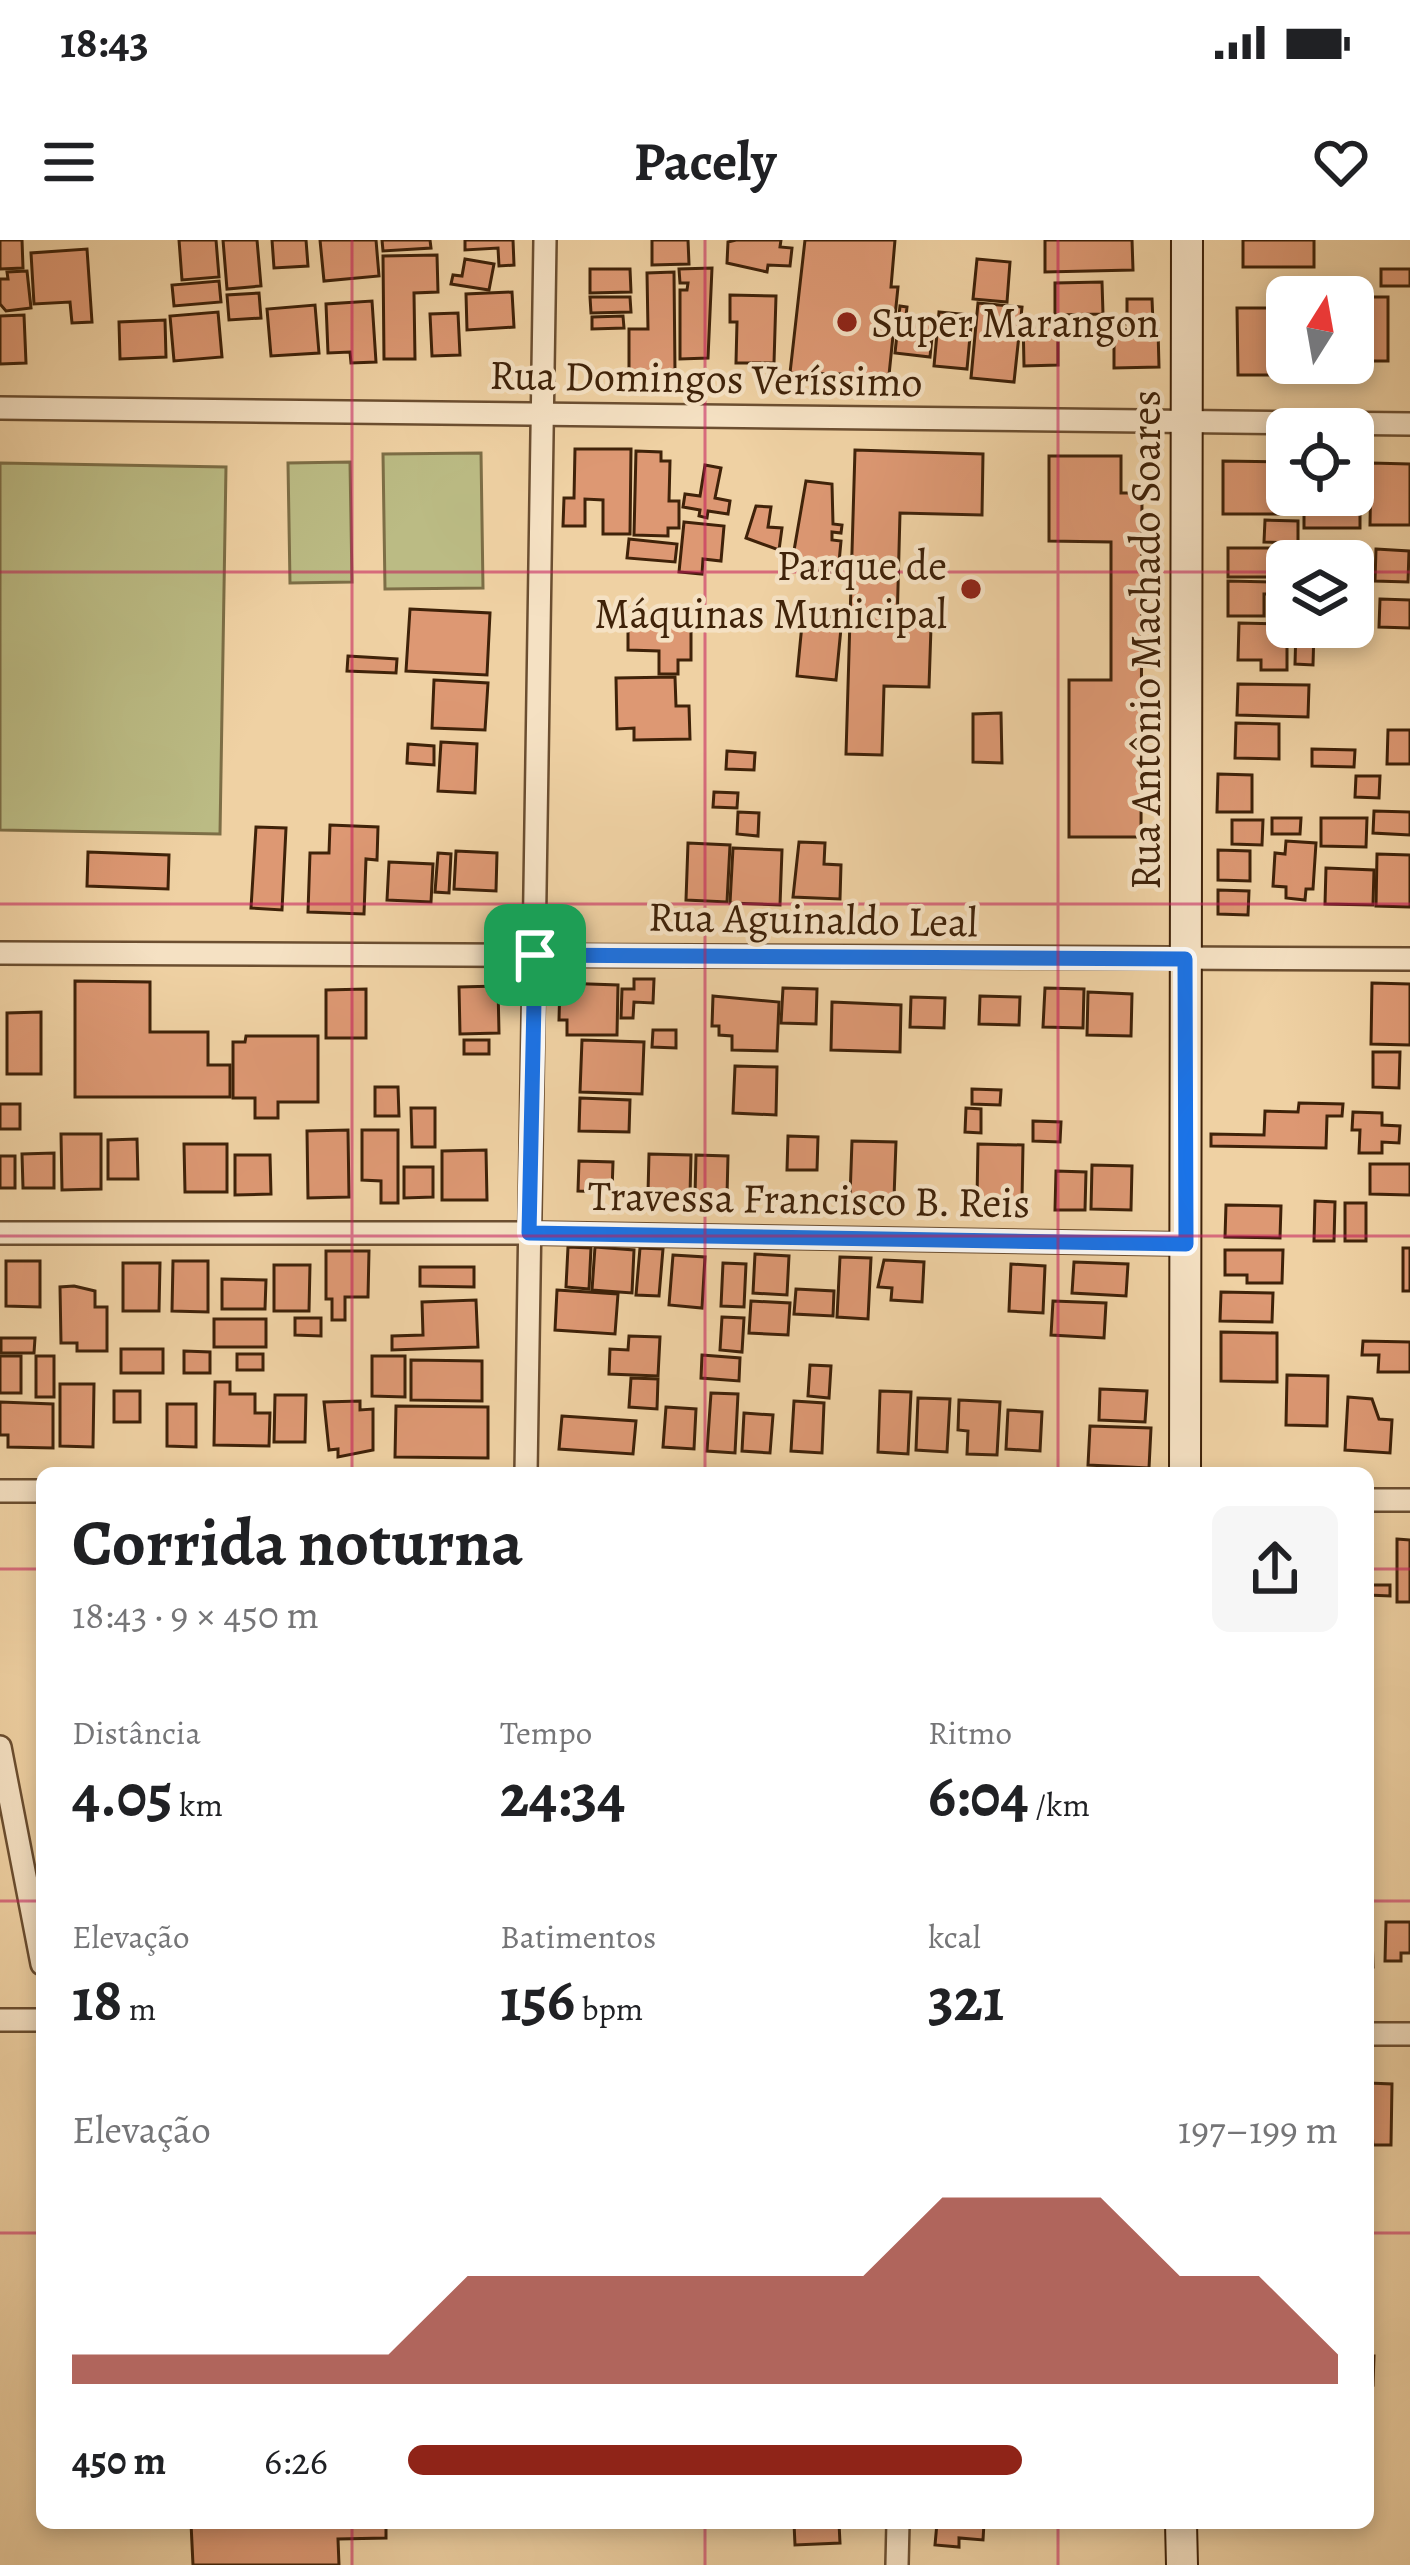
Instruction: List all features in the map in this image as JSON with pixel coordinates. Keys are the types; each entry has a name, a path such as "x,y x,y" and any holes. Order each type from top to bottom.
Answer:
{"street":[{"path":"526,1467 545,240"},
{"name":"Rua Antônio Machado Soares","path":"1185,1467 1187,240"},
{"name":"Rua Domingos Veríssimo","path":"0,408 1410,424"},
{"name":"Rua Aguinaldo Leal","path":"0,953 1410,959"},
{"name":"Travessa Francisco B. Reis","path":"0,1233 529,1233 1186,1244"},
{"path":"0,1491 36,1491"},
{"path":"1374,1500 1410,1500"},
{"path":"0,1747 36,1933"},
{"path":"0,2020 36,2020"},
{"path":"1374,2034 1410,2034"},
{"path":"897,2565 898,2529"},
{"path":"1181,2529 1182,2565"}],"green space":[{"path":"481,453 483,588 385,589 383,454"},
{"path":"350,462 352,582 290,583 288,463"},
{"path":"0,463 226,467 220,834 0,830"}],"building":[{"path":"0,240 22,240 23,268 0,269"},
{"path":"179,240 216,240 219,277 182,280"},
{"path":"223,240 257,240 261,286 227,289"},
{"path":"272,240 306,240 308,266 274,268"},
{"path":"320,240 376,240 379,276 324,281"},
{"path":"382,240 430,240 431,248 383,251"},
{"path":"465,240 513,240 514,265 499,266 498,248 465,250"},
{"path":"652,240 688,240 689,264 652,265"},
{"path":"781,240 780,247 792,248 790,266 768,265 767,272 727,263 728,242"},
{"path":"805,240 895,240 891,287 898,287 889,375 790,373"},
{"path":"1045,240 1132,240 1133,270 1045,272"},
{"path":"1243,240 1314,240 1314,267 1243,267"},
{"path":"87,249 92,322 72,323 70,302 34,304 31,253"},
{"path":"437,255 438,292 414,293 415,359 384,359 383,256"},
{"path":"465,259 494,264 489,290 451,284 453,275 462,276"},
{"path":"977,259 1010,262 1007,302 973,299"},
{"path":"712,268 708,358 680,359 680,290 687,290 688,283 680,283 679,269"},
{"path":"590,269 630,269 631,292 590,293"},
{"path":"1381,269 1410,269 1410,286 1381,286"},
{"path":"27,271 31,308 6,311 0,304 0,279 8,279 7,272"},
{"path":"674,272 675,373 629,373 629,329 648,329 647,273"},
{"path":"219,281 221,302 174,306 172,285"},
{"path":"1102,282 1103,314 1055,315 1055,283"},
{"path":"512,292 514,327 467,330 466,294"},
{"path":"259,293 261,318 229,320 227,295"},
{"path":"730,295 776,296 774,363 736,363 737,322 730,322"},
{"path":"590,297 630,297 631,312 591,313"},
{"path":"1374,297 1388,297 1388,361 1374,361"},
{"path":"1127,299 1152,299 1153,323 1127,324"},
{"path":"372,301 376,362 351,363 350,352 328,353 326,304"},
{"path":"978,303 1022,307 1014,382 971,378"},
{"path":"315,305 319,353 271,356 267,309"},
{"path":"900,306 907,307 906,316 934,318 930,357 895,353"},
{"path":"1237,308 1266,308 1266,375 1238,375"},
{"path":"218,312 222,357 174,361 170,316"},
{"path":"939,312 972,315 967,369 934,366"},
{"path":"458,313 460,355 432,356 430,314"},
{"path":"24,315 26,363 0,364 0,316"},
{"path":"623,316 624,328 592,329 592,317"},
{"path":"1058,317 1058,365 1024,366 1023,318"},
{"path":"165,320 166,357 120,359 119,322"},
{"path":"1158,329 1159,367 1114,368 1114,330"},
{"path":"575,449 631,449 630,534 603,534 603,500 585,499 585,526 563,526 564,498 574,498"},
{"path":"855,450 983,454 982,515 900,513 897,626 931,627 929,687 884,686 882,755 846,754"},
{"path":"636,451 661,452 661,461 670,461 669,501 679,501 679,528 668,528 668,536 634,535"},
{"path":"1049,456 1121,456 1121,493 1142,493 1141,837 1069,837 1069,680 1111,680 1111,542 1049,541"},
{"path":"1223,461 1266,462 1266,514 1223,514"},
{"path":"1374,463 1410,464 1410,525 1370,525"},
{"path":"705,465 721,468 715,498 730,501 728,514 708,511 707,518 699,516 700,510 683,507 685,494 700,496"},
{"path":"806,481 832,484 833,524 842,525 841,533 832,532 832,540 841,541 838,573 791,568"},
{"path":"756,506 771,507 768,527 782,528 779,550 746,538"},
{"path":"1304,516 1360,516 1360,528 1304,528"},
{"path":"1265,520 1298,521 1298,540 1264,542"},
{"path":"684,522 724,526 721,561 703,559 702,574 679,572"},
{"path":"629,539 677,544 675,562 627,558"},
{"path":"1228,548 1266,548 1266,577 1228,577"},
{"path":"1376,549 1409,551 1408,582 1375,581"},
{"path":"1228,581 1266,582 1264,616 1228,616"},
{"path":"1380,599 1410,600 1410,628 1379,627"},
{"path":"410,609 490,613 487,675 406,671"},
{"path":"803,614 842,618 836,680 797,676"},
{"path":"628,621 691,622 691,660 678,660 678,674 659,674 659,651 628,650"},
{"path":"1239,623 1266,624 1266,648 1287,648 1287,670 1261,670 1261,660 1238,660"},
{"path":"1295,648 1313,648 1313,665 1295,664"},
{"path":"348,656 397,659 396,673 347,671"},
{"path":"675,677 676,706 689,706 690,739 634,740 634,728 617,729 616,678"},
{"path":"434,680 488,683 485,730 432,728"},
{"path":"1238,684 1309,685 1308,717 1237,715"},
{"path":"1001,713 1002,763 973,762 973,714"},
{"path":"1236,723 1279,724 1279,759 1235,758"},
{"path":"1388,730 1410,730 1410,764 1387,764"},
{"path":"441,742 477,744 475,793 438,791"},
{"path":"408,744 434,746 434,765 407,763"},
{"path":"1312,749 1355,750 1354,767 1312,766"},
{"path":"727,751 755,753 754,770 726,769"},
{"path":"1218,774 1252,775 1252,812 1217,812"},
{"path":"1356,776 1380,776 1379,798 1355,797"},
{"path":"714,792 738,793 737,808 713,807"},
{"path":"1374,811 1410,812 1410,835 1373,833"},
{"path":"738,812 759,813 758,836 737,834"},
{"path":"1272,818 1301,818 1300,834 1272,834"},
{"path":"1321,818 1367,818 1366,847 1321,846"},
{"path":"1232,820 1263,820 1262,845 1232,844"},
{"path":"330,825 378,827 377,860 366,859 364,914 308,912 310,853 329,853"},
{"path":"256,827 286,828 282,910 251,908"},
{"path":"1286,841 1316,843 1313,889 1306,889 1305,900 1286,898 1286,887 1273,886 1275,853 1285,854"},
{"path":"799,842 825,843 824,864 841,865 840,899 793,897"},
{"path":"688,843 730,845 727,902 686,900"},
{"path":"733,848 782,850 780,905 730,903"},
{"path":"1218,850 1250,851 1250,881 1218,880"},
{"path":"456,851 497,853 496,891 454,889"},
{"path":"88,852 169,855 168,889 87,886"},
{"path":"438,853 451,854 449,893 435,892"},
{"path":"1377,854 1410,855 1410,907 1376,906"},
{"path":"389,862 433,864 431,902 387,900"},
{"path":"1326,868 1374,870 1373,905 1325,904"},
{"path":"1218,890 1249,891 1248,915 1218,914"},
{"path":"634,979 654,979 653,1003 634,1002 633,1018 621,1018 622,989 634,989"},
{"path":"75,981 150,982 150,1032 208,1032 208,1065 230,1065 230,1097 75,1097"},
{"path":"560,983 618,985 617,1035 567,1035 567,1020 559,1020"},
{"path":"1372,983 1410,984 1410,1045 1371,1044"},
{"path":"498,986 499,1033 460,1034 459,987"},
{"path":"783,988 817,989 816,1024 781,1023"},
{"path":"1045,988 1084,989 1083,1028 1043,1027"},
{"path":"366,989 366,1038 326,1038 326,990"},
{"path":"1088,992 1132,994 1131,1036 1087,1035"},
{"path":"713,996 779,1002 777,1051 732,1050 732,1036 719,1035 719,1026 712,1026"},
{"path":"980,996 1020,997 1019,1025 979,1024"},
{"path":"911,997 945,998 944,1028 910,1027"},
{"path":"832,1002 901,1005 900,1052 831,1050"},
{"path":"41,1012 41,1074 7,1074 7,1013"},
{"path":"653,1030 676,1030 676,1048 652,1047"},
{"path":"246,1036 318,1036 318,1102 278,1102 278,1118 255,1118 255,1098 233,1098 233,1042 245,1042"},
{"path":"464,1040 489,1040 489,1054 464,1054"},
{"path":"582,1040 644,1042 642,1094 580,1092"},
{"path":"1373,1052 1400,1052 1399,1088 1373,1087"},
{"path":"735,1066 777,1067 776,1115 733,1113"},
{"path":"375,1087 398,1087 399,1116 375,1116"},
{"path":"972,1089 1001,1090 1000,1105 972,1104"},
{"path":"580,1098 630,1100 629,1132 579,1131"},
{"path":"1299,1103 1343,1104 1342,1116 1327,1116 1326,1148 1211,1146 1211,1134 1264,1135 1265,1111 1298,1112"},
{"path":"0,1104 20,1104 20,1129 0,1129"},
{"path":"411,1108 435,1108 435,1147 412,1147"},
{"path":"966,1108 981,1109 981,1133 965,1132"},
{"path":"1353,1112 1382,1113 1382,1125 1400,1126 1399,1143 1382,1142 1382,1153 1359,1153 1360,1130 1352,1130"},
{"path":"1033,1121 1061,1122 1060,1142 1033,1141"},
{"path":"348,1130 349,1197 308,1198 307,1131"},
{"path":"362,1130 398,1130 398,1203 381,1203 381,1181 362,1180"},
{"path":"61,1134 101,1134 101,1189 62,1190"},
{"path":"788,1136 818,1137 817,1170 787,1170"},
{"path":"137,1139 138,1179 108,1179 108,1140"},
{"path":"852,1141 896,1142 894,1198 850,1197"},
{"path":"184,1144 227,1144 227,1192 185,1192"},
{"path":"978,1144 1023,1145 1022,1200 977,1199"},
{"path":"486,1150 487,1200 442,1200 442,1151"},
{"path":"54,1153 54,1188 23,1188 22,1154"},
{"path":"649,1154 691,1155 690,1195 648,1193"},
{"path":"235,1155 270,1155 271,1194 235,1195"},
{"path":"696,1155 728,1156 727,1196 695,1195"},
{"path":"0,1156 15,1156 15,1188 0,1188"},
{"path":"579,1161 613,1162 612,1192 578,1191"},
{"path":"1370,1164 1410,1164 1410,1195 1370,1194"},
{"path":"1092,1165 1132,1166 1131,1210 1091,1209"},
{"path":"404,1167 433,1167 433,1197 404,1198"},
{"path":"1056,1171 1086,1172 1085,1210 1055,1210"},
{"path":"1315,1201 1335,1202 1334,1241 1314,1241"},
{"path":"1345,1203 1366,1203 1366,1241 1345,1241"},
{"path":"1226,1205 1281,1206 1280,1238 1225,1237"},
{"path":"568,1247 591,1248 589,1289 566,1287"},
{"path":"595,1247 634,1250 632,1293 592,1290"},
{"path":"640,1248 663,1249 659,1296 636,1295"},
{"path":"1403,1248 1410,1248 1410,1291 1403,1291"},
{"path":"1225,1250 1283,1250 1282,1283 1247,1283 1247,1275 1225,1275"},
{"path":"326,1251 369,1251 368,1297 345,1297 345,1320 332,1320 332,1299 326,1299"},
{"path":"755,1254 789,1256 787,1295 753,1293"},
{"path":"673,1255 705,1257 702,1308 669,1305"},
{"path":"840,1257 871,1258 868,1319 837,1317"},
{"path":"884,1260 924,1262 922,1302 891,1300 892,1288 878,1287"},
{"path":"6,1261 40,1261 40,1307 6,1306"},
{"path":"173,1261 208,1261 208,1312 172,1311"},
{"path":"1074,1262 1128,1264 1126,1296 1072,1293"},
{"path":"123,1263 160,1263 159,1311 123,1311"},
{"path":"723,1263 746,1264 744,1307 721,1306"},
{"path":"1011,1264 1045,1266 1043,1313 1009,1311"},
{"path":"274,1265 310,1265 309,1311 274,1311"},
{"path":"420,1267 474,1267 474,1287 420,1286"},
{"path":"222,1279 266,1280 265,1309 222,1309"},
{"path":"60,1287 95,1291 95,1307 107,1307 107,1351 77,1351 77,1343 61,1343"},
{"path":"796,1289 834,1291 833,1316 794,1314"},
{"path":"557,1290 618,1294 615,1334 555,1330"},
{"path":"1221,1292 1273,1293 1272,1322 1220,1321"},
{"path":"476,1300 478,1347 392,1350 392,1336 423,1335 422,1302"},
{"path":"751,1301 790,1303 788,1335 749,1333"},
{"path":"1053,1301 1106,1303 1104,1338 1051,1335"},
{"path":"722,1317 744,1318 742,1352 720,1350"},
{"path":"295,1318 321,1318 321,1336 295,1335"},
{"path":"214,1319 266,1319 266,1347 214,1347"},
{"path":"1221,1332 1277,1333 1277,1382 1221,1381"},
{"path":"629,1336 660,1337 658,1376 609,1374 610,1349 628,1350"},
{"path":"1,1338 35,1338 34,1353 1,1353"},
{"path":"1363,1341 1410,1342 1410,1372 1378,1372 1379,1355 1362,1355"},
{"path":"121,1349 163,1349 163,1373 121,1373"},
{"path":"184,1351 210,1352 210,1373 184,1373"},
{"path":"237,1354 263,1354 263,1370 237,1370"},
{"path":"702,1355 740,1358 739,1381 701,1378"},
{"path":"0,1356 21,1356 21,1393 0,1393"},
{"path":"36,1356 54,1356 54,1397 36,1397"},
{"path":"372,1356 405,1356 405,1397 372,1396"},
{"path":"411,1360 482,1361 482,1401 411,1400"},
{"path":"810,1365 831,1366 829,1398 808,1396"},
{"path":"1287,1375 1328,1376 1327,1426 1286,1425"},
{"path":"631,1378 658,1379 657,1409 629,1407"},
{"path":"215,1382 230,1382 230,1394 255,1394 255,1413 270,1413 269,1446 214,1445"},
{"path":"60,1384 94,1384 93,1447 60,1446"},
{"path":"1100,1389 1147,1391 1145,1422 1099,1420"},
{"path":"114,1391 140,1391 140,1422 114,1422"},
{"path":"880,1391 911,1392 908,1454 878,1452"},
{"path":"711,1393 738,1394 735,1453 707,1451"},
{"path":"275,1395 306,1395 305,1442 274,1442"},
{"path":"1348,1397 1372,1399 1379,1419 1392,1420 1390,1453 1345,1450"},
{"path":"918,1398 950,1399 947,1452 916,1450"},
{"path":"959,1400 1000,1402 997,1455 967,1454 968,1431 958,1430"},
{"path":"360,1401 360,1410 373,1409 373,1450 338,1457 338,1449 329,1450 324,1402"},
{"path":"794,1401 824,1403 822,1453 791,1451"},
{"path":"0,1402 53,1404 53,1448 8,1447 8,1435 0,1435"},
{"path":"167,1404 196,1404 196,1447 167,1446"},
{"path":"396,1406 488,1407 488,1458 395,1457"},
{"path":"666,1407 696,1409 694,1449 663,1447"},
{"path":"1008,1410 1042,1412 1040,1451 1006,1449"},
{"path":"744,1413 773,1415 770,1453 742,1451"},
{"path":"562,1416 636,1421 633,1454 559,1449"},
{"path":"1090,1426 1151,1428 1149,1467 1088,1465"},
{"path":"1397,1539 1410,1540 1410,1602 1397,1602"},
{"path":"1374,1585 1390,1585 1390,1596 1374,1595"},
{"path":"1386,1922 1410,1922 1410,1953 1401,1953 1401,1961 1385,1961"},
{"path":"1374,2083 1392,2084 1391,2145 1374,2145"},
{"path":"191,2529 386,2529 386,2538 338,2539 339,2565 193,2565"},
{"path":"794,2529 839,2529 840,2543 795,2545"},
{"path":"936,2529 984,2529 983,2540 959,2538 959,2547 935,2545"}],"place":[{"name":"Super Marangon","path":"847,322"},
{"name":"Parque de Máquinas Municipal","path":"971,589"}],"route":[{"path":"535,955 1185,959 1186,1244 529,1233 535,955"}]}
